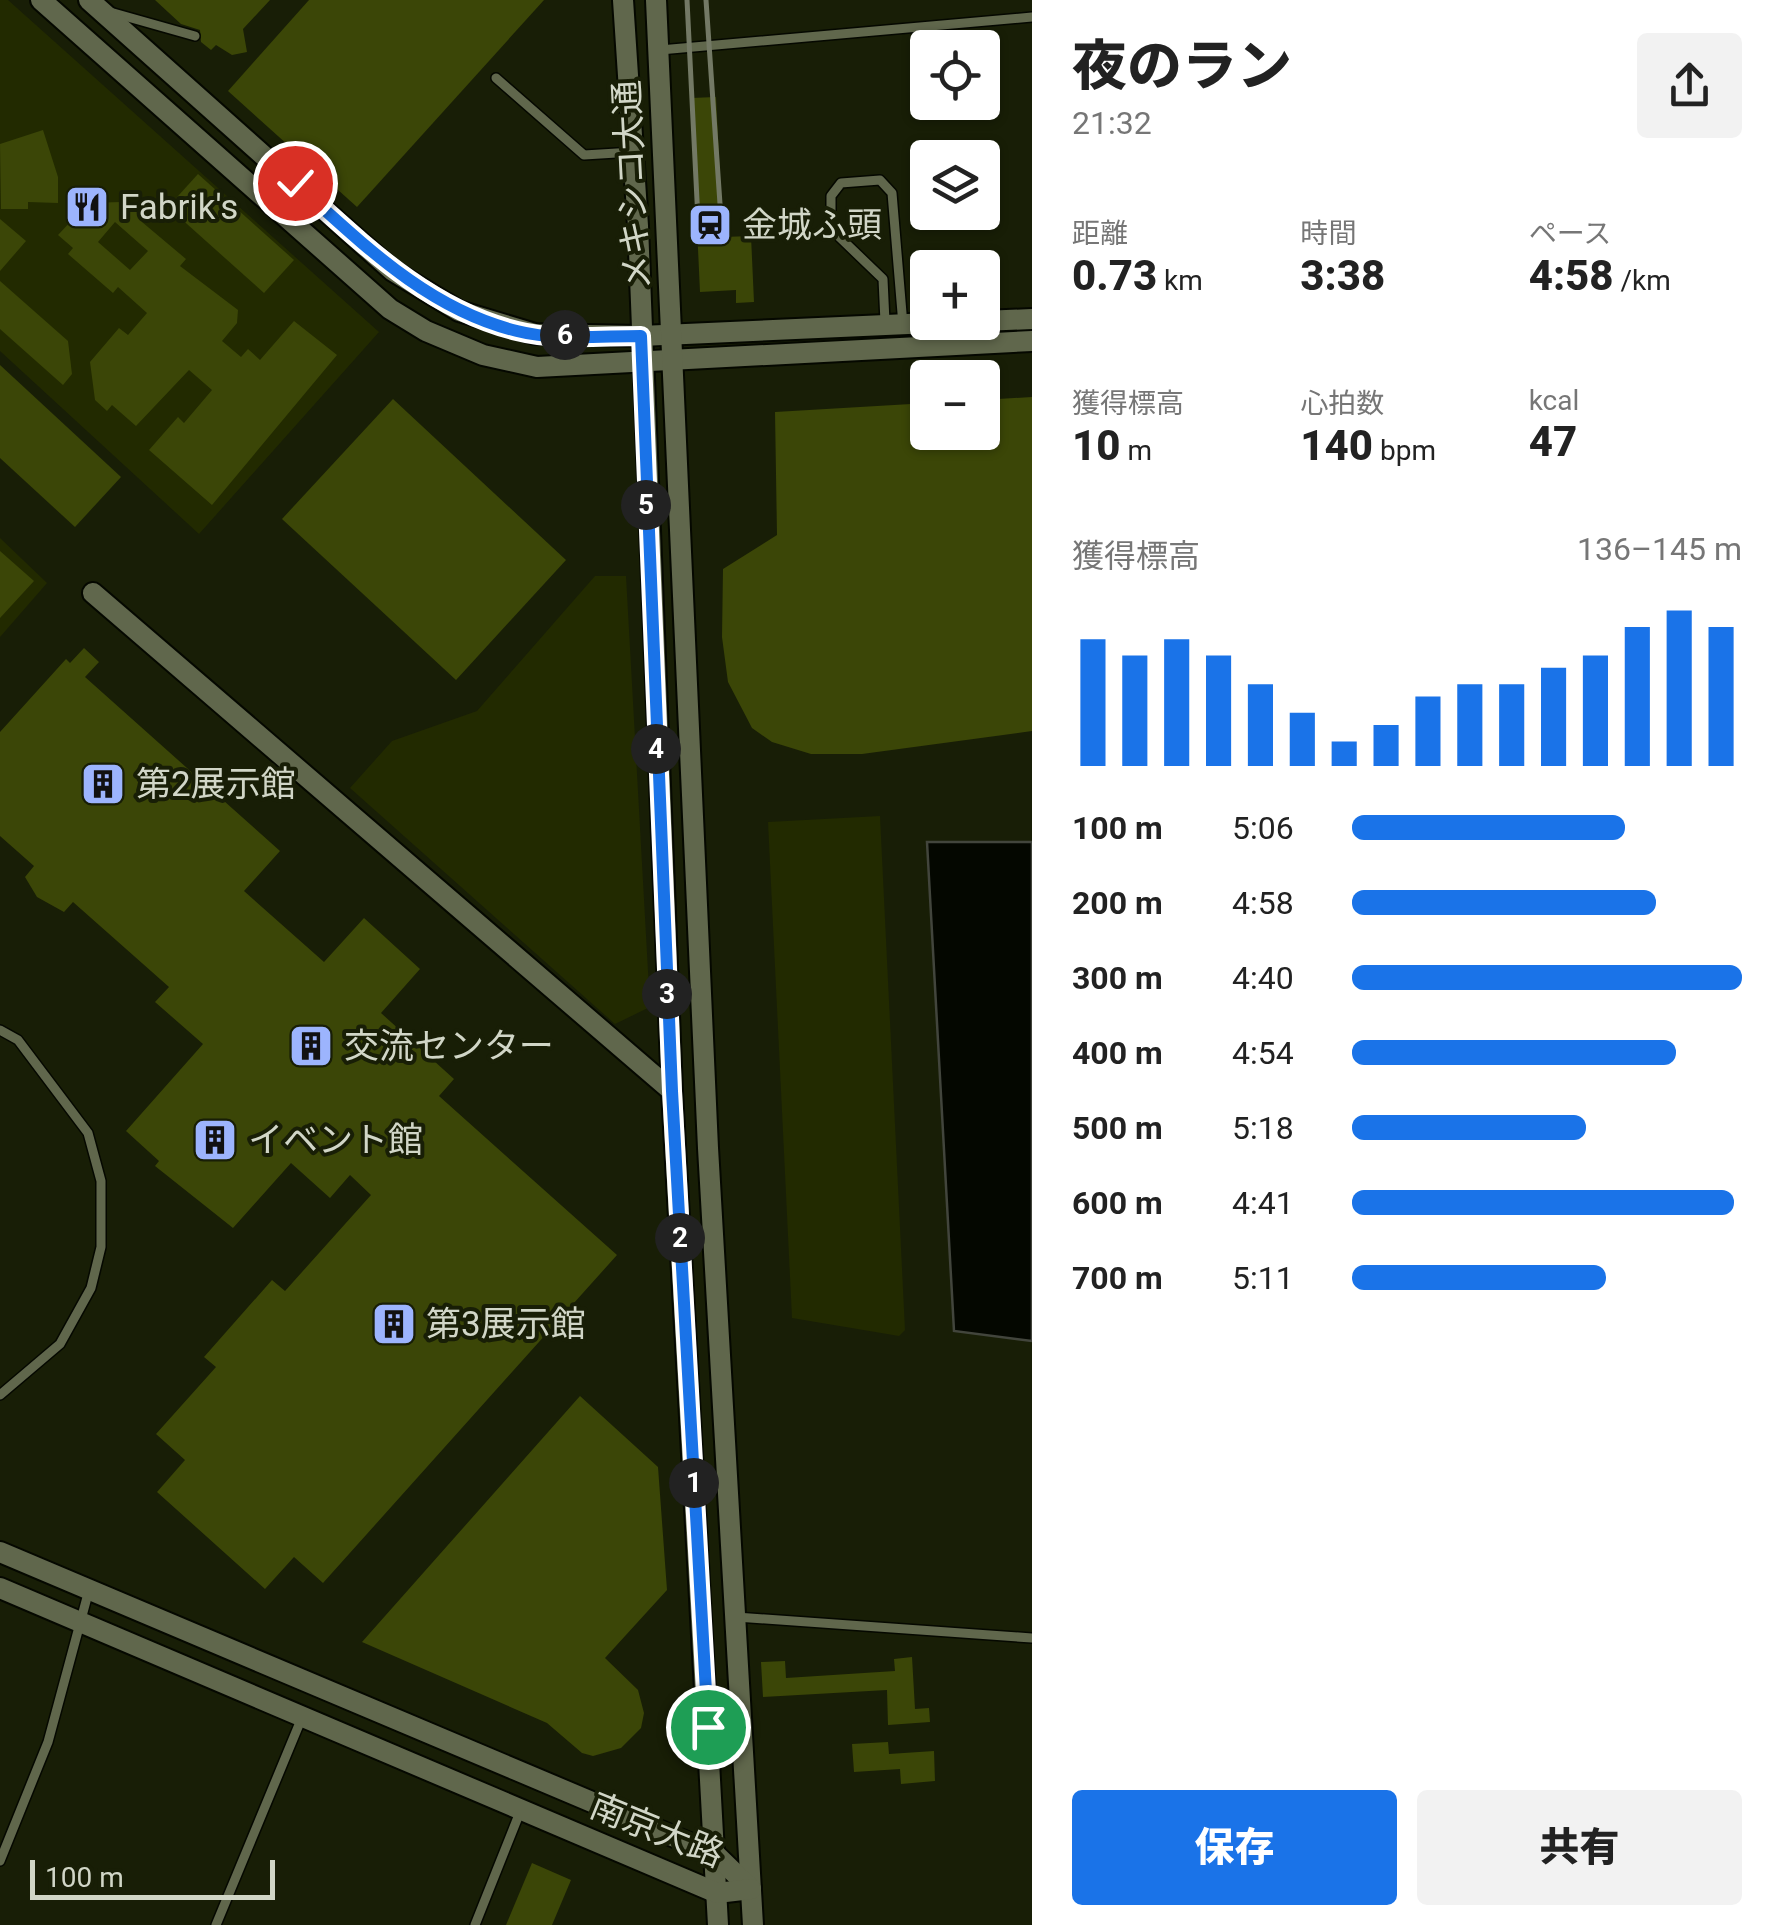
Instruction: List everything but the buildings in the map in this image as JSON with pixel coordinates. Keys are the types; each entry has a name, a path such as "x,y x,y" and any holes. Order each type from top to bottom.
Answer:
{"street":[{"path":"41,0 364,289 426,331 484,355 536,368 1032,341"},
{"name":"メキシコ大通","path":"623,0 633,152 672,1091 718,1925"},
{"name":"メキシコ大通","path":"656,0 708,1148 753,1925"},
{"path":"93,4 394,271 458,311 516,331 641,336 910,324"},
{"path":"1000,320 1032,319"},
{"path":"93,594 672,1091"},
{"name":"南京大路","path":"0,1552 715,1854 752,1889"},
{"name":"南京大路","path":"0,1588 717,1892 752,1889"}],"lane":[{"path":"93,4 194,36"},
{"path":"658,50 1032,17"},
{"path":"496,78 584,155 633,152"},
{"path":"880,180 892,193 894,325 884,279 830,229 831,196 841,183 880,180"},
{"path":"0,1030 18,1040 88,1134 100,1181 101,1214 101,1248 83,1302 60,1344 0,1395"},
{"path":"0,1861 48,1742 89,1590"},
{"path":"736,1616 1032,1638"},
{"path":"216,1925 302,1715"},
{"path":"475,1925 521,1810"}],"green space":[{"path":"0,0 8,0 379,332 199,534 0,351"},
{"path":"0,538 47,583 0,637"},
{"path":"595,576 626,576 650,1007 615,1024 350,788 392,741 477,711"},
{"path":"880,816 905,1330 899,1336 792,1318 768,822"}],"shaded area":[{"path":"927,842 1032,842 1032,1341 954,1331"}],"railway":[{"path":"687,0 699,240"},
{"path":"706,0 722,233"}],"place":[{"name":"Fabrik's","path":"87,207"},
{"name":"金城ふ頭","path":"710,225"},
{"name":"第2展示館","path":"103,784"},
{"name":"交流センター","path":"311,1046"},
{"name":"イベント館","path":"215,1140"},
{"name":"第3展示館","path":"394,1324"}],"route":[{"path":"295,183 394,271 458,311 535,334 641,336 672,1091 708,1727"}]}
